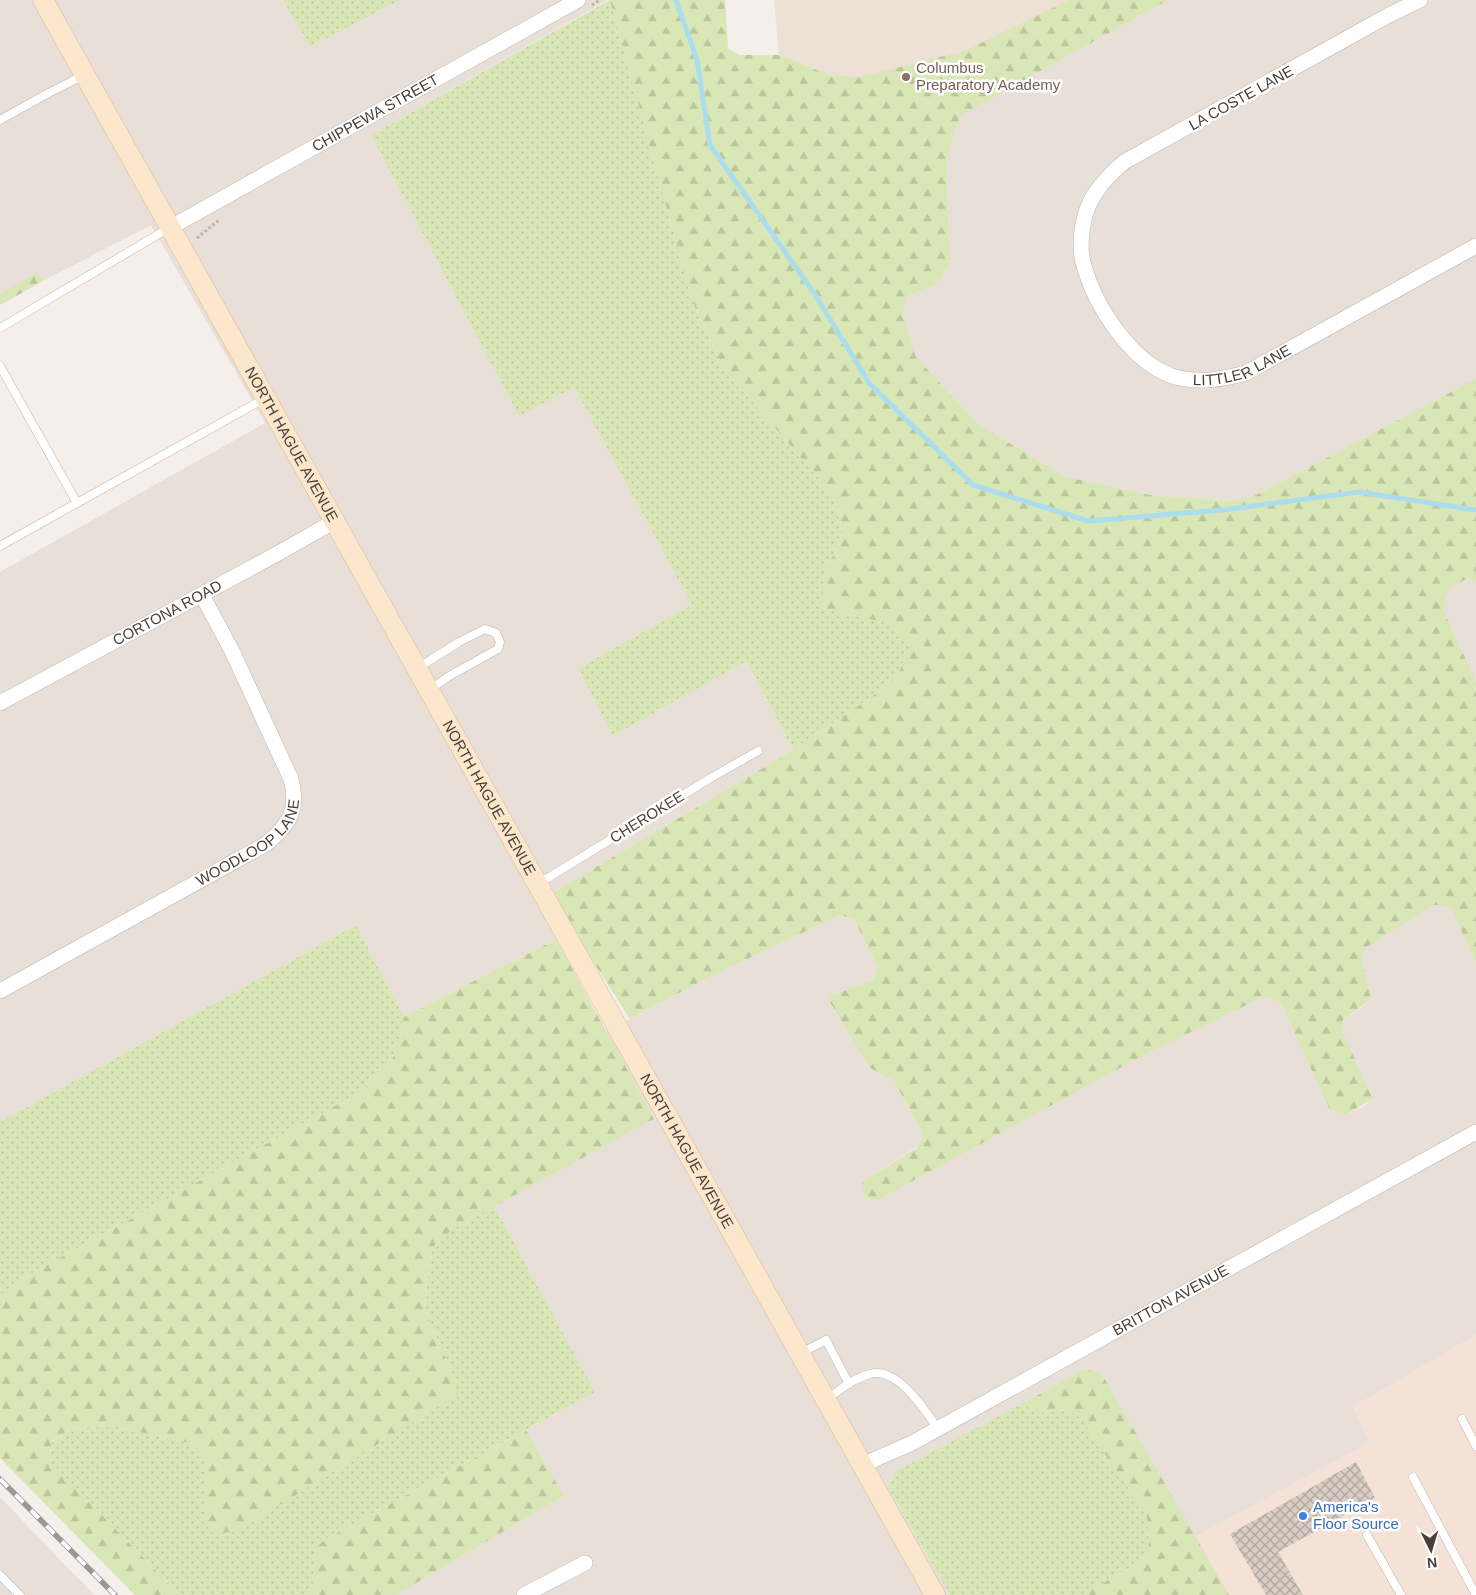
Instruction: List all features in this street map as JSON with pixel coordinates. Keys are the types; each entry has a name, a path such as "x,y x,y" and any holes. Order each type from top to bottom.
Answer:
{"main road":[{"name":"NORTH HAGUE AVENUE","path":"44,0 935,1595"}],"street":[{"name":"CHIPPEWA STREET","path":"171,227 578,0"},
{"name":"LA COSTE LANE","path":"1084,219 1093,196 1107,177 1124,162 1389,15 1420,0"},
{"name":"LITTLER LANE","path":"1084,219 1081,239 1083,260 1088,278 1100,303 1120,334 1136,354 1154,367 1177,377 1199,381 1223,379 1246,373 1476,246"},
{"name":"CORTONA ROAD","path":"0,703 202,595 335,521"},
{"name":"WOODLOOP LANE","path":"0,992 266,844 287,822 293,810 294,793 290,779 232,651 202,595"},
{"name":"BRITTON AVENUE","path":"862,1465 912,1443 1476,1132"},
{"path":"529,1594 585,1563"}],"lane":[{"path":"0,120 86,74"},
{"path":"0,328 171,227"},
{"path":"0,366 77,503"},
{"path":"0,546 266,398"},
{"path":"417,668 460,642 485,630 496,633 500,642 498,649 451,675 429,690"},
{"name":"CHEROKEE","path":"538,884 709,778 758,752"},
{"path":"800,1354 826,1340 849,1384"},
{"path":"826,1400 849,1384 872,1373 884,1373 902,1384 919,1402 938,1428"},
{"path":"1462,1419 1476,1446"},
{"path":"1413,1477 1476,1595"},
{"path":"1366,1535 1401,1595"},
{"path":"0,1575 20,1595"}],"shaded area":[{"path":"0,0 283,0 310,47 400,0 608,0 371,135 519,415 574,386 692,605 578,668 613,736 747,661 793,750 554,892 573,930 404,1017 356,925 0,1122 0,572 265,423 151,225 45,280 37,273 0,293"},
{"name":"Columbus Preparatory Academy","path":"774,0 1168,0 815,197 786,100 779,55"},
{"path":"1168,0 1476,0 1476,379 1254,496 1232,501 1150,495 1066,477 979,425 916,357 903,317 906,297 935,285 950,264 946,160 960,116"},
{"path":"1468,578 1476,582 1476,682 1443,609 1448,589"},
{"path":"1434,905 1450,906 1476,963 1476,1335 1353,1407 1371,1442 1195,1537 1102,1374 889,1489 950,1595 396,1595 564,1496 526,1430 594,1392 494,1206 654,1119 606,1032 705,979 840,915 854,919 878,968 873,980 831,995 870,1068 894,1081 923,1133 917,1147 862,1182 876,1201 1144,1055 1263,997 1281,1003 1330,1110 1345,1115 1364,1106 1373,1099 1342,1030 1342,1021 1371,999 1361,956 1367,947"},
{"path":"1476,1335 1476,1595 1229,1595 1195,1537 1370,1442 1353,1407"},
{"path":"0,1497 94,1595 0,1595"}],"green space":[{"path":"283,0 400,0 310,47"},
{"path":"610,0 692,301 724,369 835,497 843,535 824,574 822,608 891,624 910,646 896,680 793,750 747,661 613,736 578,668 692,605 574,387 519,416 371,135"},
{"path":"610,0 725,0 728,48 739,55 779,55 832,76 860,77 965,51 1069,0 1168,0 960,116 946,160 950,264 935,285 906,297 903,317 916,357 979,425 1066,477 1150,495 1232,501 1254,496 1476,379 1476,582 1468,578 1448,589 1443,609 1476,682 1476,963 1450,906 1434,905 1367,947 1361,956 1371,999 1342,1021 1342,1030 1373,1099 1345,1115 1330,1110 1281,1003 1263,997 1144,1055 876,1201 864,1196 862,1182 917,1148 923,1133 894,1081 870,1068 830,1002 831,995 873,980 878,968 854,919 840,915 705,979 630,1019 573,930 554,892 793,750 896,680 909,647 891,624 822,608 824,574 843,535 835,497 724,369 692,301"},
{"path":"37,273 45,280 0,305 0,293"},
{"path":"356,925 404,1017 395,1055 366,1089 20,1280 0,1295 0,1122"},
{"path":"556,939 654,1119 451,1230 432,1248 424,1307 455,1380 457,1395 236,1532 213,1533 204,1523 204,1455 194,1444 112,1426 71,1429 51,1442 50,1462 180,1595 135,1595 0,1458 0,1295 20,1280 366,1089 395,1055 404,1017"},
{"path":"494,1206 595,1392 324,1540 317,1547 310,1595 180,1595 50,1462 51,1443 71,1429 112,1426 194,1444 204,1455 204,1523 455,1380 424,1307 432,1248 450,1230"},
{"path":"1085,1369 1102,1374 1229,1595 1082,1595 1142,1561 1149,1544 1147,1516 1080,1417 1067,1410 1038,1413 1028,1411 1027,1401"},
{"path":"1027,1401 1028,1411 1038,1413 1067,1410 1080,1416 1147,1516 1149,1544 1142,1561 1082,1595 950,1595 889,1489 895,1472"},
{"path":"526,1430 564,1496 396,1595 310,1595 317,1547 324,1540"}],"building":[{"name":"America's Floor Source","path":"1356,1462 1375,1498 1278,1552 1303,1595 1266,1595 1230,1534"}],"waterway":[{"path":"676,0 697,60 710,145 816,296 869,383 973,485 1088,521 1222,510 1359,492 1476,510"}],"railway":[{"path":"0,1479 115,1595"}],"place":[{"name":"Columbus Preparatory Academy","path":"906,77"},
{"name":"America's Floor Source","path":"1303,1516"}]}
